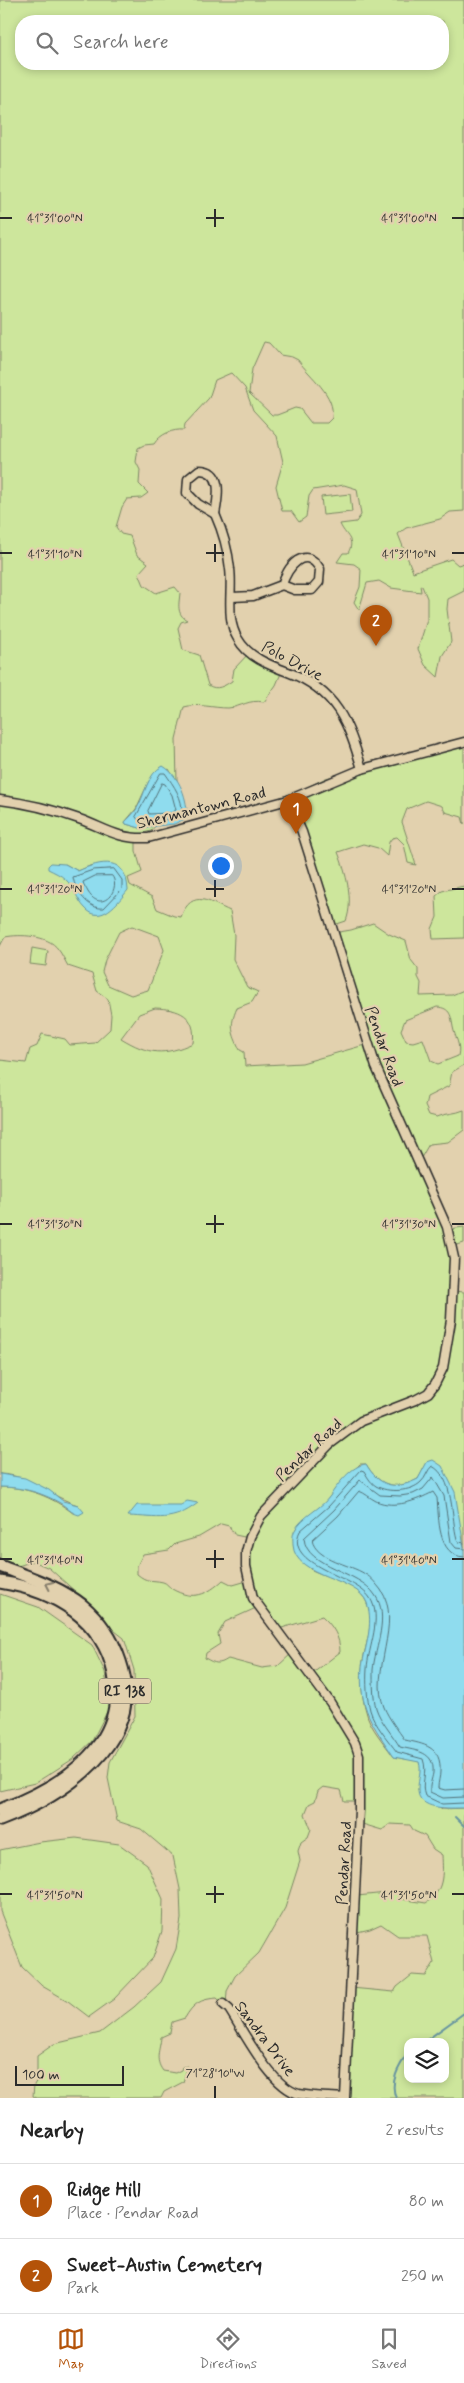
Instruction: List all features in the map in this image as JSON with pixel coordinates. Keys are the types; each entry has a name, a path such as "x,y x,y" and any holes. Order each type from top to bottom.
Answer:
{"highway":[{"name":"RI 138","path":"0,1566 54,1587 87,1610 106,1632 115,1648 124,1673 126,1690 119,1727 98,1758 80,1775 53,1794 0,1820"},
{"path":"0,1582 22,1586 49,1596 83,1618 107,1651 113,1669 116,1689 116,1706 110,1725 93,1751 74,1770 54,1784 0,1810"}],"street":[{"name":"Polo Drive","path":"215,514 198,504 187,493 188,479 195,472 205,470 210,472 216,479 218,496 215,514 228,549 232,598 230,620 237,639 250,654 303,679 327,695 347,725 362,770"},
{"path":"232,598 253,596 282,585 295,590 312,590 318,582 320,569 310,560 299,559 290,565 282,585"},
{"name":"Shermantown Road","path":"0,800 22,802 78,819 128,838 148,838 288,800 362,770 464,742"},
{"name":"Pendar Road","path":"288,800 313,867 376,1066 447,1227 454,1258 451,1320 443,1368 435,1384 428,1393 415,1400 360,1421 330,1444 261,1516 250,1537 246,1552 246,1566 253,1598 330,1702 355,1743 359,1756 359,1812 345,2098"},
{"name":"Sandra Drive","path":"223,2004 229,2009 268,2069 287,2088 298,2094 345,2098"}],"green space":[{"path":"0,0 464,0 464,511 450,512 440,519 406,528 398,534 413,572 451,559 458,565 464,563 464,591 448,599 447,609 451,642 442,656 438,677 425,665 418,649 427,620 427,598 422,586 420,585 421,592 391,588 379,581 367,583 359,610 354,602 360,587 361,569 354,564 337,562 343,553 348,553 351,544 340,524 356,522 361,515 357,489 344,485 313,490 309,496 306,517 299,522 291,511 282,511 276,486 283,462 277,436 253,410 245,388 231,373 215,380 209,398 185,424 184,430 167,433 154,444 138,448 136,462 140,470 139,484 148,493 141,498 127,499 122,507 116,527 121,534 130,536 137,555 148,563 139,573 144,585 156,593 175,587 180,593 180,612 187,620 181,622 178,628 183,650 199,655 208,685 217,688 232,681 234,669 249,653 282,671 276,685 264,702 249,702 228,708 184,707 176,739 177,782 169,769 149,781 136,809 125,822 140,828 156,825 151,831 136,835 136,851 142,872 128,878 130,885 152,897 157,909 181,917 185,908 191,902 202,900 209,901 230,911 234,935 233,959 247,987 258,992 252,1002 237,1008 232,1025 233,1034 240,1050 244,1052 245,1066 302,1063 368,1044 333,933 373,923 389,934 406,941 411,960 418,969 418,977 421,983 420,996 452,995 464,990 464,1065 452,1072 449,1086 427,1097 425,1106 429,1115 437,1117 464,1110 464,1130 448,1142 429,1144 418,1163 449,1229 464,1227 464,1243 454,1246 454,1291 464,1292 464,1547 460,1532 427,1463 418,1479 402,1485 382,1482 366,1464 360,1464 326,1502 296,1528 310,1569 349,1585 362,1595 366,1601 369,1609 370,1626 363,1661 362,1685 368,1717 374,1729 394,1757 419,1761 422,1770 418,1790 442,1809 464,1808 464,2098 346,2098 351,1988 394,1992 397,1987 412,1975 426,1976 434,1963 427,1936 398,1936 381,1924 353,1933 357,1896 397,1892 401,1899 426,1903 436,1893 441,1882 442,1855 433,1849 425,1836 414,1831 410,1825 390,1824 382,1830 359,1823 358,1801 344,1801 341,1790 323,1787 318,1791 315,1801 309,1804 305,1814 311,1829 308,1837 301,1842 298,1851 300,1861 285,1908 259,1953 235,1976 227,1991 226,2006 217,1998 202,2001 191,2009 185,2018 172,2022 170,2033 161,2037 158,2054 160,2067 163,2071 175,2073 181,2070 182,2067 188,2066 183,2082 164,2092 161,2098 37,2098 33,2096 34,2085 37,2080 37,2056 54,2044 100,2033 134,2007 161,1982 176,1949 181,1919 180,1889 173,1856 141,1829 117,1821 108,1778 110,1762 135,1716 134,1670 124,1638 97,1617 78,1594 49,1568 33,1561 15,1567 0,1561 0,1487 10,1487 39,1494 74,1514 78,1505 21,1478 0,1474 0,1060 26,1063 30,1049 37,1046 42,1034 65,1039 70,1045 95,1043 110,1029 111,1015 108,999 97,991 92,974 68,966 59,951 48,941 41,938 5,937 0,946","holes":["264,342 269,343 280,355 298,360 321,387 330,402 332,410 332,418 327,423 311,423 300,409 295,408 272,415 249,393 252,369","65,864 78,871 92,865 69,883 65,878","132,926 159,936 164,950 148,990 131,995 108,985 102,972 105,960 119,932","437,1007 445,1009 451,1016 459,1052 458,1056 438,1064 431,1061 423,1039 413,1042 406,1041 401,1030 405,1020","155,1008 172,1010 184,1015 192,1026 194,1033 193,1043 173,1050 157,1052 140,1048 121,1038 139,1014","221,1524 229,1526 235,1535 249,1538 247,1581 233,1585 223,1580 205,1593 187,1595 172,1589 164,1583 147,1580 137,1574 137,1566 143,1554 169,1550 175,1544 199,1537","256,1608 275,1630 322,1616 335,1632 339,1641 340,1652 308,1677 292,1653 278,1666 262,1668 228,1659 217,1663 212,1662 205,1658 206,1653 220,1644 218,1634 225,1622"]},
{"path":"350,494 352,512 323,515 321,497"},
{"path":"464,739 464,824 462,817 445,812 442,806 426,801 407,809 402,822 416,865 408,863 404,844 397,837 392,838 389,842 387,856 378,848 363,844 338,852 346,878 349,904 346,921 331,926 289,796 326,778"},
{"path":"464,886 464,938 433,939 432,929 437,917 436,896 442,891"},
{"path":"32,948 48,951 46,966 30,964"},
{"path":"0,1594 38,1607 92,1645 105,1672 110,1706 92,1741 73,1759 35,1783 0,1791"},
{"path":"76,1838 119,1844 147,1864 163,1899 162,1931 153,1958 114,1999 89,2017 68,2001 42,1986 22,1967 0,1911 0,1850 40,1842"}],"water":[{"path":"163,766 174,776 182,789 187,818 174,824 140,828 126,824 125,822 135,812 153,774"},
{"path":"51,863 65,864 78,871 104,863 118,866 123,871 128,890 109,910 97,914 91,913 82,905 68,882 62,876 48,869"},
{"path":"433,1460 442,1466 455,1492 464,1547 464,1808 435,1807 428,1805 419,1796 419,1762 394,1757 374,1725 362,1694 362,1667 370,1619 367,1603 361,1594 352,1588 304,1564 296,1556 293,1545 293,1534 298,1525 326,1501 341,1481 355,1468 366,1464 382,1482 402,1485 418,1479 427,1462"},
{"path":"0,1474 25,1478 49,1490 63,1501 78,1505 84,1512 79,1515 76,1514 53,1499 31,1491 0,1487"},
{"path":"187,1501 198,1503 180,1514 172,1516 156,1518 128,1516 137,1505 181,1505"}],"waterway":[{"path":"455,1817 464,1826"},
{"path":"430,2038 464,2013"},
{"path":"396,2098 394,2080 404,2059"}],"place":[{"name":"Sweet-Austin Cemetery","path":"376,646"},
{"name":"Ridge Hill","path":"296,834"}]}
